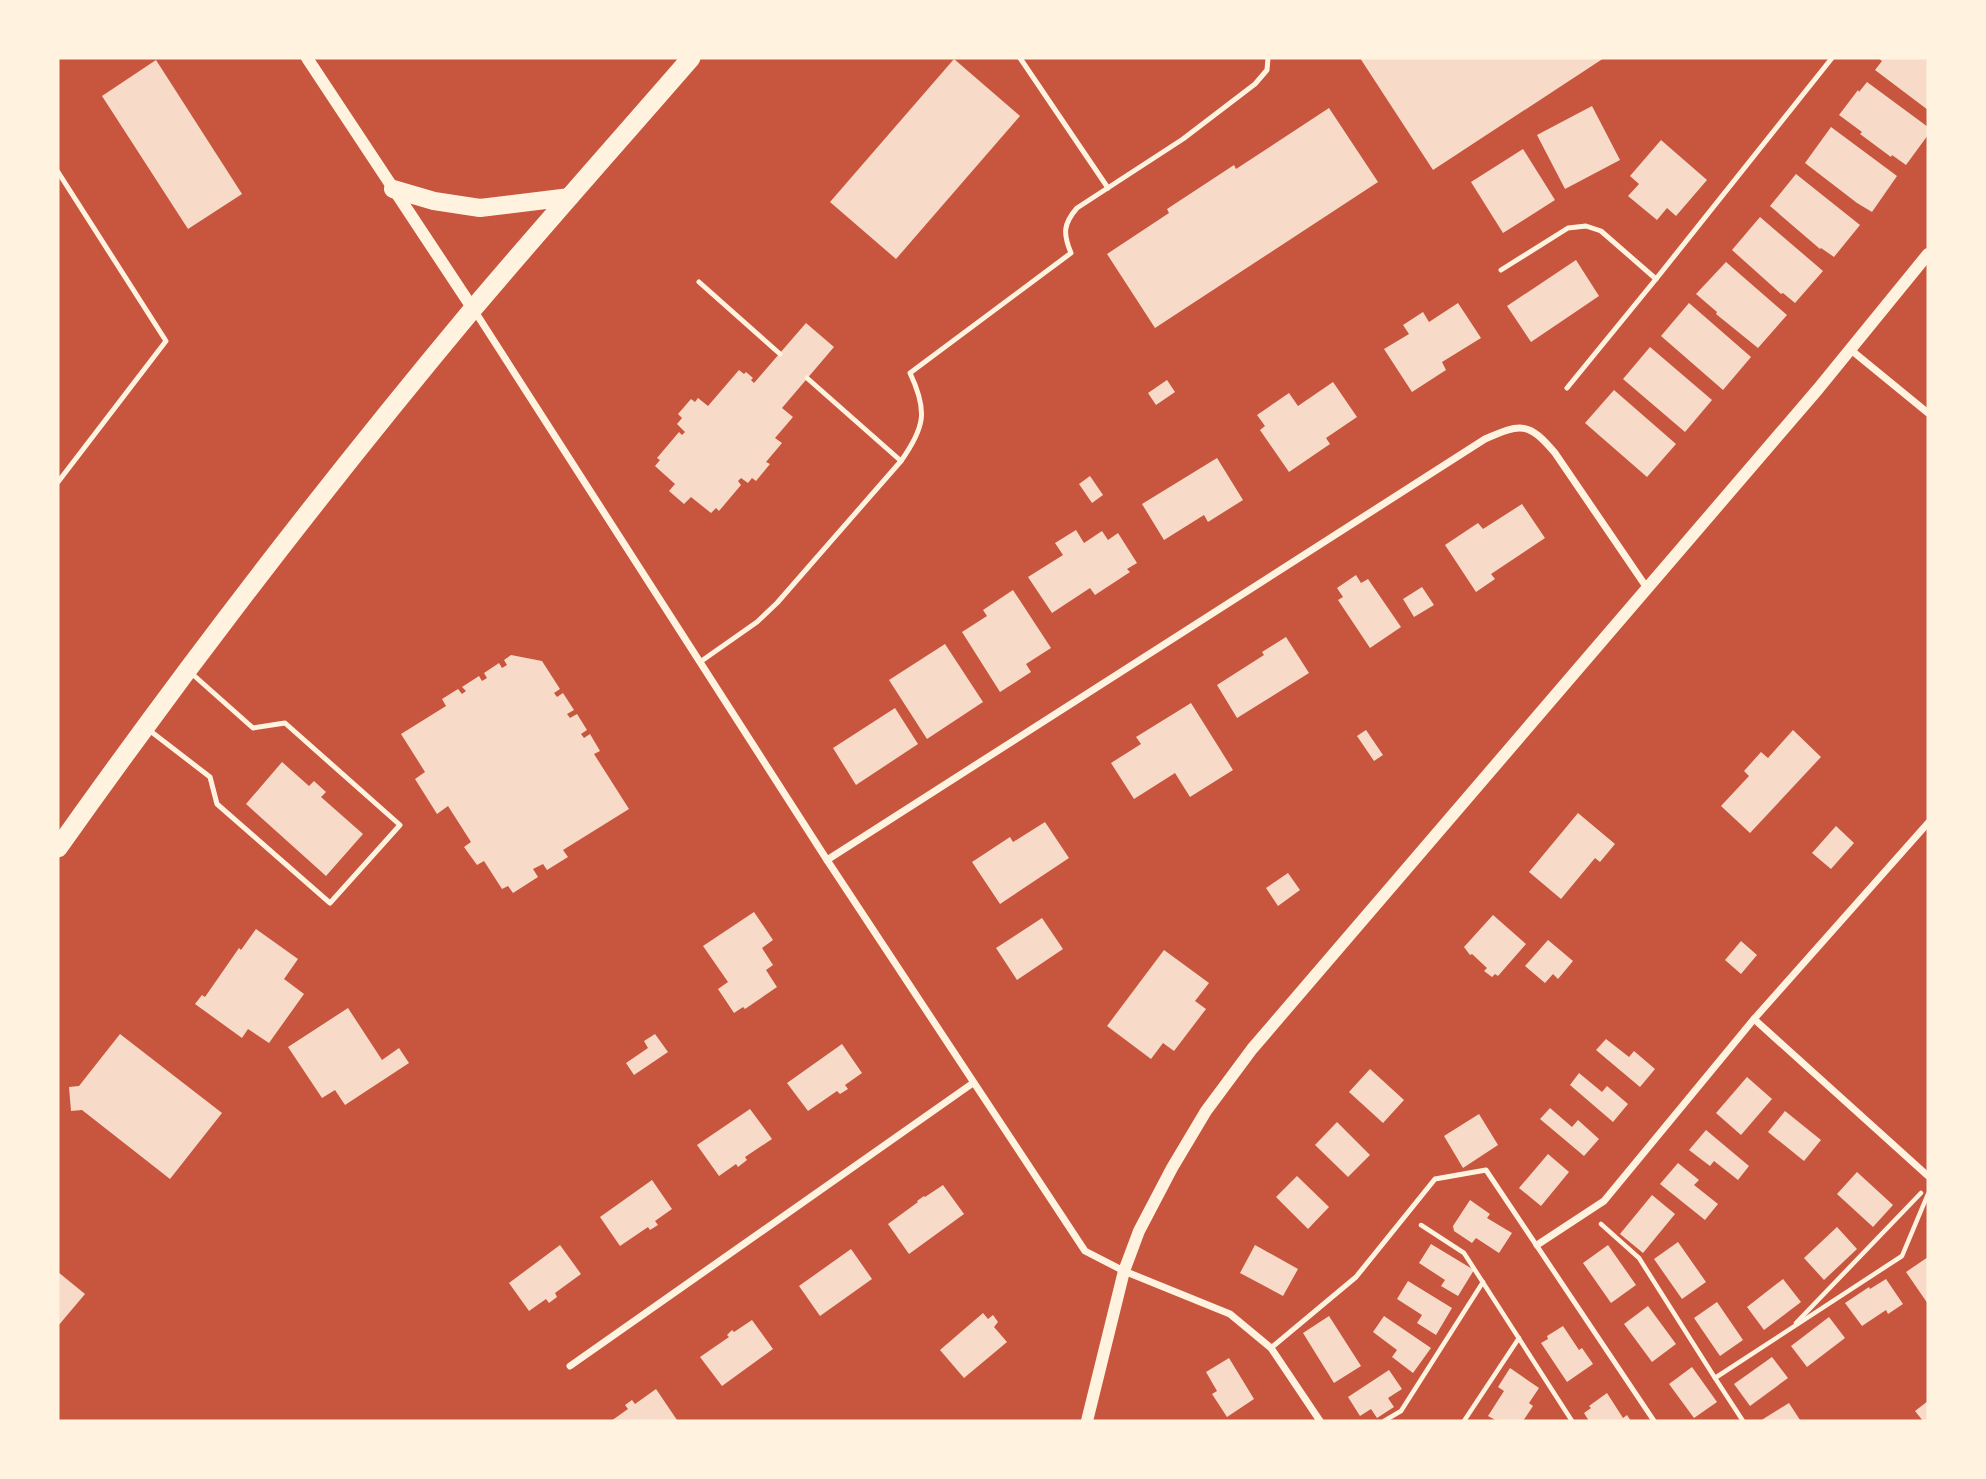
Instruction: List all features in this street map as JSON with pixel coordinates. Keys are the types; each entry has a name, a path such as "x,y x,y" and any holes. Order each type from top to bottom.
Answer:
{"highway":[{"path":"58,848 251,585 473,309 691,58"}],"main road":[{"path":"393,189 434,201 480,208 570,197"}],"street":[{"path":"307,58 473,309 827,860 1084,1251 1124,1271 1230,1314 1271,1348 1320,1421"},
{"path":"1087,1421 1124,1271 1139,1231 1206,1111 1252,1049 1851,350 1928,254"},
{"path":"1851,350 1928,413"},
{"path":"827,860 1485,439 1507,429 1527,428 1542,438 1647,588"},
{"path":"1536,1245 1604,1201 1754,1019 1928,823"},
{"path":"1754,1019 1928,1176"},
{"path":"570,1366 973,1083"}],"lane":[{"path":"1020,58 1108,188"},
{"path":"700,662 757,622 777,603 901,461 916,440 922,417 920,394 911,373 1071,253 1065,229 1068,218 1077,208 1183,139 1255,84 1267,70 1268,58"},
{"path":"1566,388 1832,58"},
{"path":"58,172 166,341 58,482"},
{"path":"1501,270 1568,228 1586,226 1601,231 1656,279"},
{"path":"699,282 780,354"},
{"path":"807,378 901,461"},
{"path":"145,727 210,777 217,804 330,904 400,825 285,723 253,728 187,670"},
{"path":"1271,1348 1356,1277 1435,1179 1486,1170 1654,1421"}],"path":[{"path":"1790,1328 1928,1186"},
{"path":"1714,1378 1902,1256 1928,1193"},
{"path":"1588,1212 1639,1258 1743,1421"},
{"path":"1405,1215 1464,1253 1572,1421"},
{"path":"1384,1421 1401,1411 1483,1283"},
{"path":"1464,1421 1519,1338"}],"building":[{"path":"1360,58 1604,58 1433,170"},
{"path":"1878,58 1928,58 1928,110 1875,70 1882,61"},
{"path":"954,59 1020,116 896,259 830,202"},
{"path":"156,60 242,194 188,229 102,96"},
{"path":"1867,82 1928,127 1928,135 1906,165 1860,134 1862,132 1839,115"},
{"path":"1592,106 1620,160 1565,189 1537,135"},
{"path":"1329,108 1378,182 1155,328 1107,254 1169,213 1167,209 1234,165 1236,169"},
{"path":"1831,127 1897,176 1872,212 1805,163"},
{"path":"1661,140 1707,180 1676,216 1667,208 1657,220 1628,196 1639,184 1630,176"},
{"path":"1523,149 1555,200 1503,233 1471,182"},
{"path":"1796,174 1860,225 1834,257 1820,249 1770,206"},
{"path":"1760,217 1823,271 1795,303 1781,294 1732,250"},
{"path":"1576,260 1599,296 1531,342 1507,306"},
{"path":"1726,262 1787,315 1758,348 1696,294"},
{"path":"1458,303 1481,338 1442,362 1446,370 1412,392 1384,349 1409,334 1403,325 1423,312 1429,322"},
{"path":"1689,303 1751,357 1723,390 1661,336"},
{"path":"806,323 834,347 782,408 793,417 775,438 782,443 766,462 770,464 756,481 752,478 748,483 741,478 738,481 741,485 719,511 716,508 711,513 691,497 684,504 669,491 675,484 655,466 660,460 657,458 679,432 682,435 685,432 677,424 682,418 678,414 691,399 695,402 698,398 708,406 739,370 753,378 751,380 754,383"},
{"path":"1650,347 1712,400 1685,432 1623,379"},
{"path":"1167,380 1175,392 1156,405 1148,393"},
{"path":"1333,382 1357,417 1326,438 1330,444 1289,472 1260,430 1265,426 1257,415 1289,393 1298,406"},
{"path":"1614,390 1676,444 1647,477 1585,423"},
{"path":"1217,458 1243,500 1208,522 1204,515 1164,540 1142,504"},
{"path":"1090,476 1103,495 1092,503 1079,484"},
{"path":"1522,504 1545,538 1491,574 1495,579 1476,592 1445,545 1478,523 1483,529"},
{"path":"1076,530 1084,543 1102,531 1108,540 1118,533 1137,563 1127,569 1130,572 1095,595 1090,588 1052,613 1028,577 1063,555 1055,543"},
{"path":"1356,575 1361,583 1368,579 1401,627 1370,648 1338,600 1343,597 1337,588"},
{"path":"1422,587 1434,605 1414,617 1403,599"},
{"path":"1013,590 1051,648 1026,664 1031,672 1000,692 962,632 987,616 983,610"},
{"path":"1286,637 1309,673 1237,718 1217,685 1264,655 1262,652"},
{"path":"945,644 983,702 927,739 889,680"},
{"path":"511,655 542,661 560,689 554,693 557,697 563,693 574,710 567,714 570,718 577,714 587,730 581,734 584,738 590,734 600,751 594,754 629,809 563,850 568,857 547,870 543,864 533,869 538,877 513,893 508,886 502,889 484,861 477,865 464,847 471,842 448,806 437,814 415,779 425,772 401,734 446,706 442,699 458,689 462,694 466,691 462,687 479,676 482,681 487,678 484,673 499,663 502,668 507,665 504,660"},
{"path":"1191,703 1233,770 1190,797 1175,773 1134,799 1111,763 1141,744 1136,737"},
{"path":"895,708 918,744 856,785 833,748"},
{"path":"1366,730 1383,755 1374,761 1357,736"},
{"path":"1793,730 1821,757 1750,833 1721,806 1749,776 1744,771 1761,752 1768,758"},
{"path":"282,762 309,786 314,781 326,792 321,797 363,834 326,876 246,804"},
{"path":"1578,813 1615,844 1600,862 1595,858 1561,899 1529,872"},
{"path":"1045,822 1069,858 1000,904 972,862 1010,837 1013,842"},
{"path":"1836,826 1854,843 1831,869 1812,853"},
{"path":"1288,873 1300,890 1278,906 1266,888"},
{"path":"754,912 773,940 762,948 773,965 766,970 777,987 745,1009 743,1007 734,1013 718,989 728,982 703,946"},
{"path":"1493,915 1526,944 1498,976 1495,974 1492,977 1484,971 1487,968 1464,947"},
{"path":"1042,918 1063,949 1017,980 996,948"},
{"path":"256,929 298,959 284,979 304,994 269,1043 248,1029 242,1038 195,1004 202,995 205,997 239,948 241,950"},
{"path":"1548,940 1573,961 1558,979 1553,974 1545,983 1525,966"},
{"path":"1741,941 1757,955 1741,974 1725,960"},
{"path":"1164,950 1209,983 1195,1001 1206,1009 1174,1051 1163,1043 1151,1059 1107,1026"},
{"path":"348,1008 382,1060 399,1048 409,1063 345,1105 335,1090 322,1098 288,1047"},
{"path":"120,1034 222,1113 170,1179 82,1110 71,1111 69,1087 79,1086"},
{"path":"655,1034 668,1052 634,1075 626,1063 648,1048 644,1041"},
{"path":"1606,1039 1629,1057 1634,1051 1655,1069 1640,1087 1596,1050"},
{"path":"842,1044 862,1073 845,1085 848,1089 840,1094 837,1091 808,1111 787,1083"},
{"path":"1370,1069 1404,1100 1383,1123 1349,1092"},
{"path":"1579,1073 1602,1092 1607,1086 1628,1104 1613,1122 1570,1085"},
{"path":"1747,1077 1772,1099 1741,1135 1716,1113"},
{"path":"1550,1108 1572,1127 1578,1120 1599,1139 1584,1156 1540,1119"},
{"path":"750,1109 772,1139 745,1157 747,1160 738,1167 736,1164 719,1176 697,1145"},
{"path":"1785,1111 1821,1140 1804,1161 1768,1132"},
{"path":"1479,1114 1498,1145 1463,1168 1444,1136"},
{"path":"1337,1122 1370,1155 1348,1177 1315,1145"},
{"path":"1706,1130 1749,1166 1738,1180 1714,1161 1710,1166 1689,1150"},
{"path":"1548,1154 1569,1172 1541,1206 1519,1188"},
{"path":"1678,1163 1699,1180 1694,1185 1718,1204 1705,1220 1660,1184"},
{"path":"1857,1172 1893,1205 1873,1227 1837,1194"},
{"path":"1297,1176 1329,1207 1308,1229 1276,1197"},
{"path":"652,1180 672,1209 655,1221 658,1225 650,1230 648,1227 620,1246 600,1217"},
{"path":"943,1185 964,1214 909,1254 888,1224"},
{"path":"1652,1195 1675,1214 1643,1253 1620,1234"},
{"path":"1470,1200 1490,1214 1487,1218 1512,1233 1499,1253 1476,1238 1472,1243 1454,1231 1453,1226"},
{"path":"1837,1227 1857,1249 1824,1280 1804,1258"},
{"path":"1678,1242 1706,1282 1682,1299 1654,1259"},
{"path":"1431,1244 1474,1270 1458,1296 1441,1286 1445,1280 1419,1263"},
{"path":"560,1245 581,1274 555,1293 557,1297 549,1303 546,1299 529,1311 509,1283"},
{"path":"1255,1245 1298,1269 1283,1296 1240,1273"},
{"path":"1608,1245 1636,1285 1611,1303 1583,1263"},
{"path":"851,1249 872,1279 820,1316 799,1286"},
{"path":"1928,1257 1928,1304 1906,1272"},
{"path":"58,1272 85,1294 58,1326"},
{"path":"1783,1279 1801,1302 1764,1330 1747,1307"},
{"path":"1886,1279 1903,1304 1888,1314 1886,1310 1862,1326 1845,1303"},
{"path":"1408,1281 1452,1308 1436,1335 1417,1323 1422,1315 1397,1299"},
{"path":"1717,1302 1743,1340 1720,1356 1694,1318"},
{"path":"1648,1306 1676,1344 1652,1362 1624,1324"},
{"path":"983,1313 988,1319 993,1315 998,1322 994,1327 1007,1342 964,1378 940,1350"},
{"path":"1329,1316 1361,1366 1334,1383 1303,1333"},
{"path":"1384,1316 1431,1348 1413,1373 1392,1357 1397,1350 1373,1332"},
{"path":"1829,1317 1845,1338 1807,1367 1791,1346"},
{"path":"752,1320 773,1349 722,1386 700,1357 729,1337 727,1335 732,1330 734,1332"},
{"path":"1563,1326 1579,1350 1582,1348 1593,1364 1567,1382 1541,1343"},
{"path":"1772,1357 1788,1378 1750,1406 1734,1384"},
{"path":"1229,1358 1254,1399 1227,1417 1212,1394 1217,1391 1206,1372"},
{"path":"1692,1367 1717,1402 1694,1418 1669,1384"},
{"path":"1510,1368 1539,1388 1529,1403 1533,1406 1523,1421 1497,1421 1488,1416 1504,1391 1498,1387"},
{"path":"1389,1370 1402,1389 1388,1398 1394,1407 1377,1418 1371,1409 1360,1416 1348,1397"},
{"path":"656,1389 677,1420 611,1421 628,1409 625,1405 632,1400 635,1404"},
{"path":"1607,1393 1623,1418 1627,1415 1631,1421 1589,1421 1584,1413"},
{"path":"1928,1401 1928,1421 1923,1421 1915,1411"},
{"path":"1789,1403 1800,1420 1760,1421"}]}
